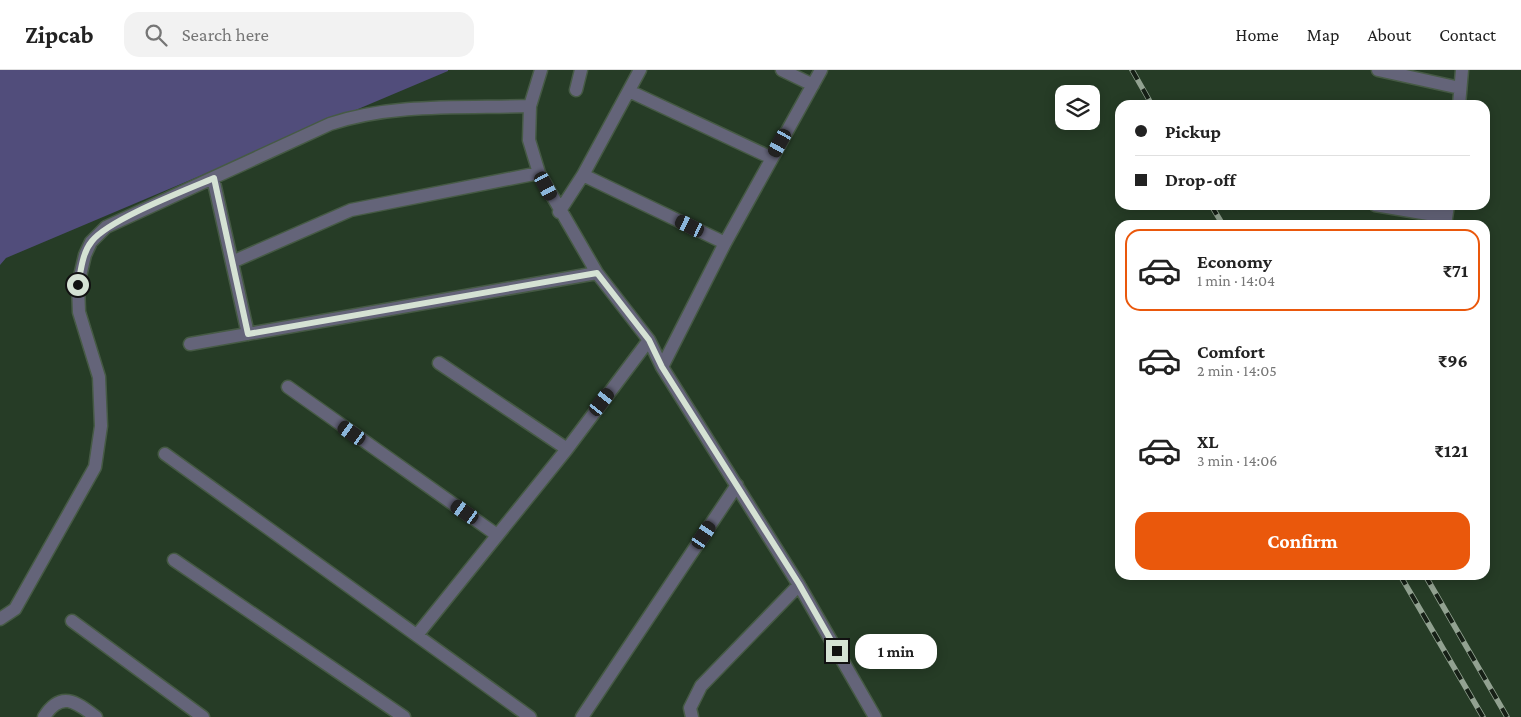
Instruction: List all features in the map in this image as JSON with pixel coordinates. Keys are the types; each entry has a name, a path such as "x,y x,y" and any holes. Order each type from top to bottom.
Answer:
{"street":[{"path":"542,70 530,106 529,140 539,173 597,273 649,340 662,367 799,584 875,717"},
{"path":"576,90 581,70"},
{"path":"560,212 640,70"},
{"path":"782,70 813,85"},
{"path":"662,367 726,243 821,70"},
{"path":"1378,70 1460,88"},
{"path":"1459,100 1462,70"},
{"path":"629,90 772,158"},
{"path":"0,619 15,609 95,467 101,426 99,377 79,312 78,285 85,255 91,242 106,227 330,124 358,115 385,111 530,106"},
{"path":"232,262 351,210 539,173"},
{"path":"583,174 726,243"},
{"path":"214,178 248,334"},
{"path":"1407,210 1446,216"},
{"path":"190,344 597,273"},
{"path":"417,635 567,449 649,340"},
{"path":"440,363 567,449"},
{"path":"288,387 497,535"},
{"path":"165,454 530,717"},
{"path":"582,717 738,485"},
{"path":"174,560 404,717"},
{"path":"692,717 690,708 701,686 799,584"},
{"path":"72,620 203,717"},
{"path":"44,717 49,708 62,700 75,701 96,717"}],"shaded area":[{"path":"0,70 448,71 6,258 0,265"}],"railway":[{"path":"1132,70 1149,100"},
{"path":"1214,210 1220,220"},
{"path":"1403,580 1483,717"},
{"path":"1428,580 1507,717"}],"route":[{"path":"78,285 85,255 91,242 106,227 214,178 248,334 597,273 649,340 662,367 738,485 799,584 837,651"}]}
